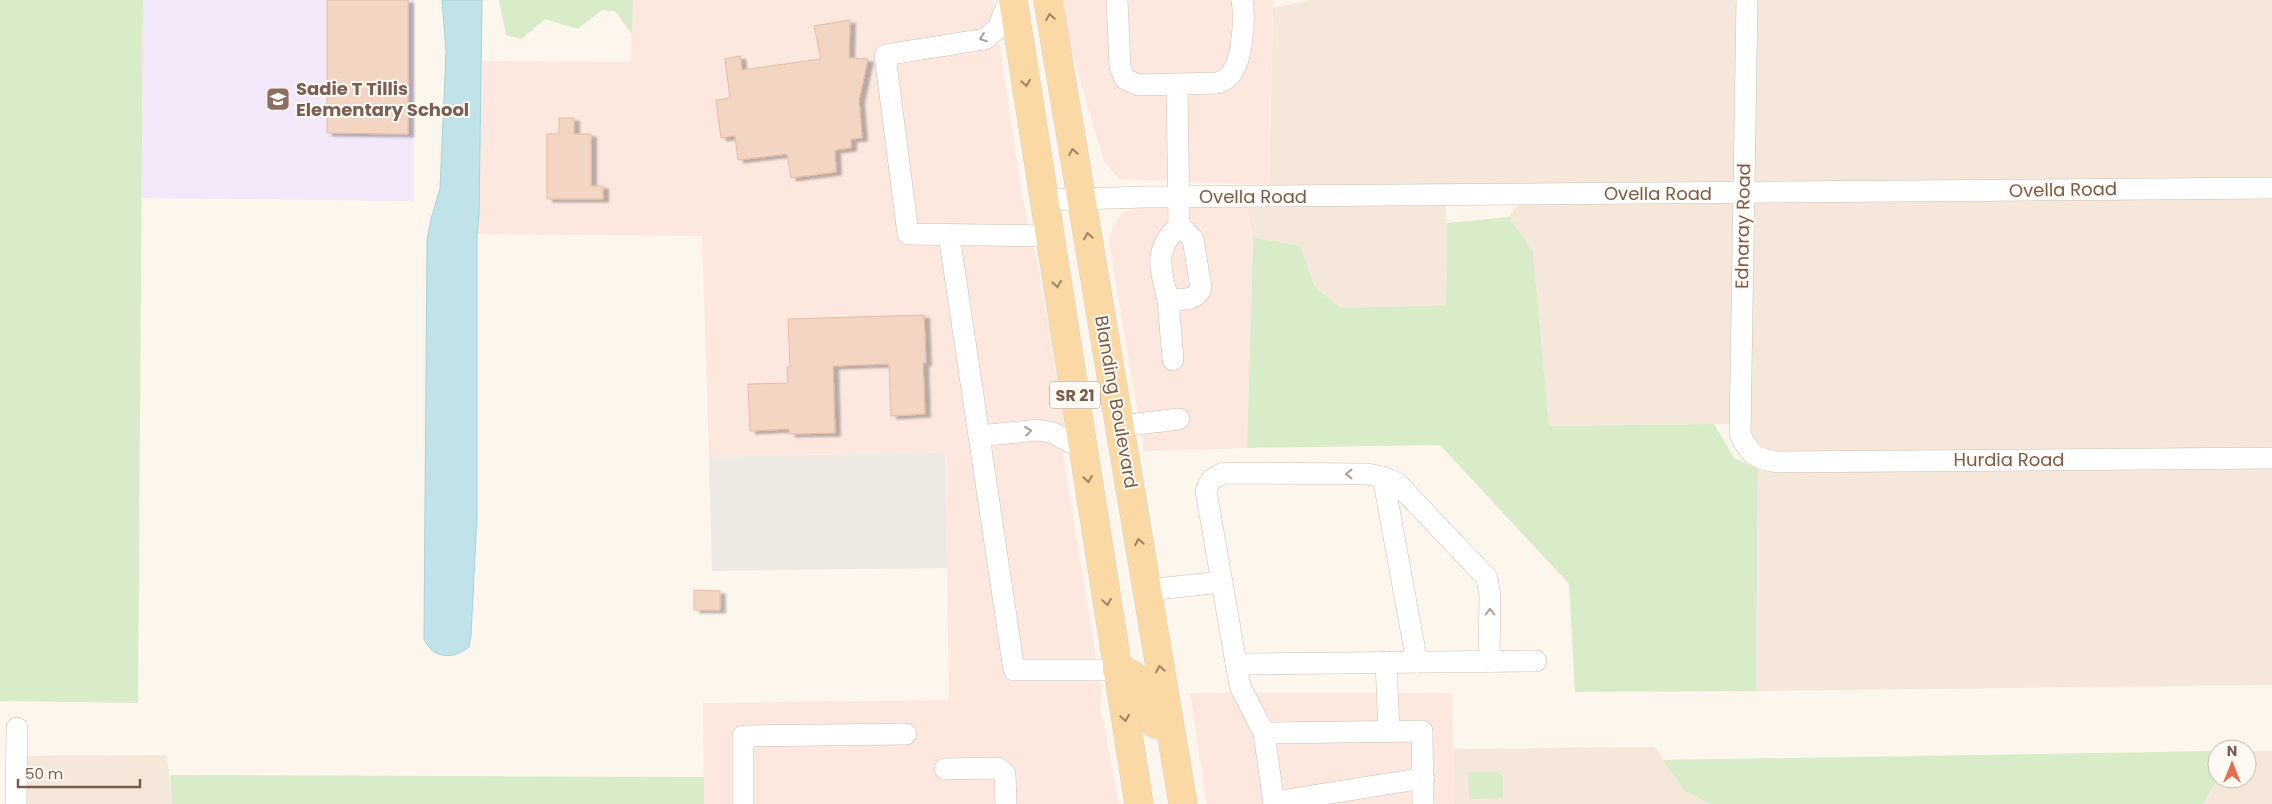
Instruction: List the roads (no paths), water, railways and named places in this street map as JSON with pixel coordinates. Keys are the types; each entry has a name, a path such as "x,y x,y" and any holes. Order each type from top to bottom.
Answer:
{"main road":[{"name":"SR 21","path":"1013,0 1139,804"},
{"name":"Blanding Boulevard","path":"1048,0 1183,804"},
{"path":"1118,670 1129,671 1141,681 1150,702 1169,804"}],"street":[{"path":"1008,0 998,28 985,39 885,55 908,234 1050,236"},
{"path":"1117,0 1120,67 1125,79 1138,85 1218,83 1228,77 1238,58 1243,27 1242,0"},
{"name":"Ednaray Road","path":"1747,0 1740,434 1748,451"},
{"path":"1173,360 1168,300 1161,269 1161,250 1166,238 1179,225 1177,84"},
{"name":"Ovella Road","path":"1044,200 1179,197 1744,194 2272,188"},
{"path":"1168,300 1194,298 1198,296 1200,288 1193,238 1179,225"},
{"path":"949,235 1014,670 1118,670"},
{"path":"1120,426 1179,419"},
{"path":"979,436 1038,430 1053,433 1083,449"},
{"name":"Hurdia Road","path":"1748,451 1760,460 1778,462 2272,458"},
{"path":"1424,778 1274,803 1264,733 1240,686 1206,491 1211,480 1223,473 1368,474 1383,476 1397,482 1486,578 1490,596 1489,661"},
{"path":"1383,476 1417,662"},
{"path":"1147,590 1222,582"},
{"path":"1236,664 1536,661"},
{"path":"1386,662 1388,731"},
{"path":"16,804 17,728"},
{"path":"1264,733 1422,731 1423,804"},
{"path":"743,804 743,736 906,734"},
{"path":"945,769 998,768 1003,770 1006,774 1006,804"}],"water":[{"path":"442,0 482,0 479,216 477,234 477,516 469,647 450,655 438,654 432,651 424,639 427,240 440,189 446,52"}],"place":[{"name":"Sadie T Tillis Elementary School","path":"278,99"}]}
